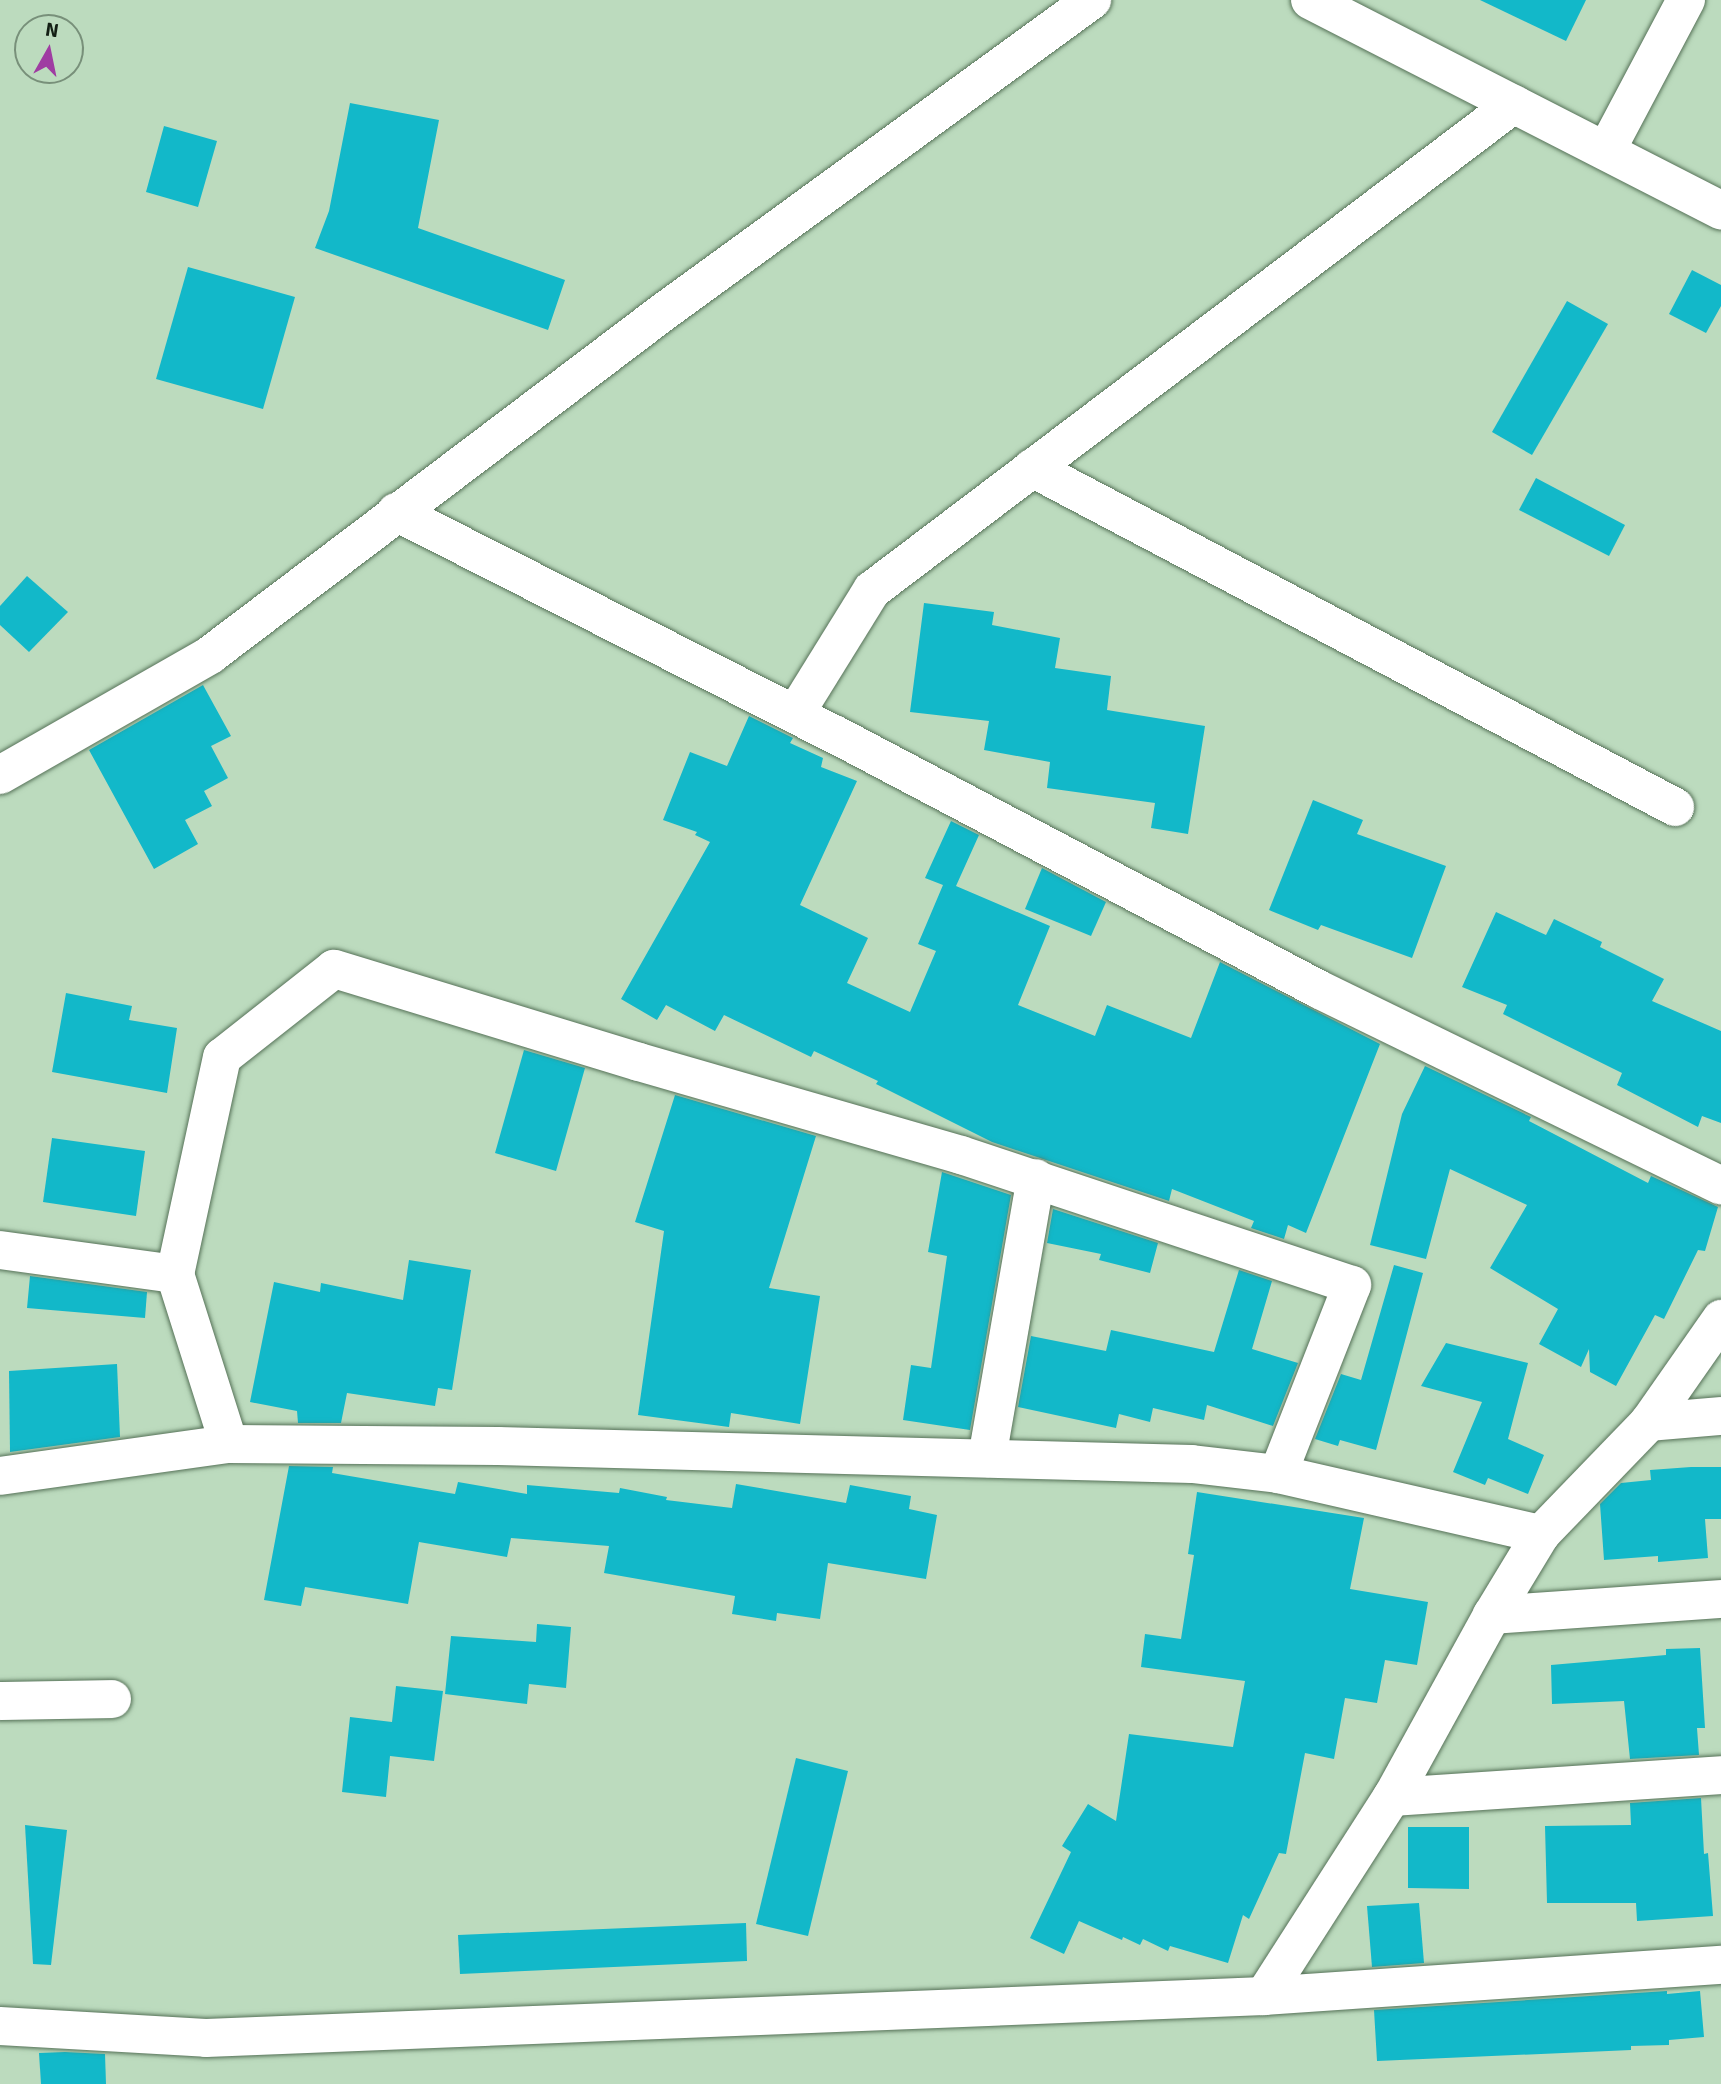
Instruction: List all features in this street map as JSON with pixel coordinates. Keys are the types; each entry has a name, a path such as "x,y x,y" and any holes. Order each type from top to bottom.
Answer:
{"street":[{"path":"0,775 210,654 650,321 1092,0"},
{"path":"1310,0 1721,210"},
{"path":"1606,151 1686,0"},
{"path":"795,714 872,590 1514,104"},
{"path":"1032,468 1675,807"},
{"path":"396,512 795,714 1321,990 1721,1186"},
{"path":"229,1444 175,1274 222,1057 334,969 1036,1178 1352,1285 1278,1474"},
{"path":"987,1458 1036,1178"},
{"path":"0,1250 175,1274"},
{"path":"1264,1996 1392,1797 1492,1615 1541,1534 1649,1422 1721,1319"},
{"path":"1649,1422 1721,1416"},
{"path":"0,1476 229,1444 498,1446 1192,1464 1278,1474 1541,1534"},
{"path":"1492,1615 1721,1598"},
{"path":"0,1701 112,1699"},
{"path":"1392,1797 1721,1775"},
{"path":"0,2026 206,2038 1264,1996 1721,1965"}],"building":[{"path":"1480,0 1586,0 1566,41"},
{"path":"350,103 439,120 418,228 565,280 548,330 315,248 329,211"},
{"path":"164,126 217,141 198,207 146,192"},
{"path":"188,267 295,297 263,409 156,379"},
{"path":"1692,270 1721,285 1721,306 1706,333 1669,314"},
{"path":"1567,301 1608,324 1532,455 1492,432"},
{"path":"1536,478 1625,525 1609,556 1519,510"},
{"path":"27,576 68,612 29,652 0,625 0,606"},
{"path":"924,603 994,612 992,625 1060,638 1055,668 1111,676 1107,710 1205,726 1188,834 1151,828 1155,803 1047,788 1050,762 984,750 989,721 910,712"},
{"path":"203,685 231,736 211,746 228,778 204,791 212,806 185,820 198,844 154,869 89,750"},
{"path":"749,716 793,738 790,743 823,758 821,767 857,781 800,905 868,938 847,983 910,1012 936,951 918,944 943,885 925,878 951,821 979,835 956,886 1050,926 1018,1005 1095,1036 1107,1005 1191,1038 1220,962 1380,1044 1306,1233 1288,1225 1284,1239 1251,1228 1254,1221 1172,1189 1169,1201 992,1142 876,1084 878,1081 814,1051 811,1057 724,1015 715,1031 666,1005 657,1020 621,999 710,842 695,835 697,832 663,820 690,752 727,766"},
{"path":"1313,800 1363,820 1357,834 1446,866 1412,958 1321,925 1318,930 1269,910"},
{"path":"1042,868 1106,902 1091,936 1025,909"},
{"path":"1496,912 1546,935 1554,919 1602,942 1600,947 1664,979 1652,1001 1721,1031 1721,1123 1702,1116 1698,1127 1617,1085 1622,1073 1503,1014 1507,1005 1462,987"},
{"path":"66,993 132,1006 129,1020 177,1028 167,1093 52,1072"},
{"path":"524,1050 585,1068 556,1171 495,1153"},
{"path":"1425,1066 1531,1117 1529,1121 1648,1183 1651,1176 1718,1207 1705,1251 1698,1250 1664,1319 1655,1315 1616,1386 1590,1372 1589,1349 1581,1367 1539,1344 1558,1309 1490,1268 1527,1205 1450,1169 1426,1259 1370,1245 1402,1114"},
{"path":"675,1095 816,1136 769,1288 820,1296 800,1424 731,1413 729,1427 638,1415 664,1231 635,1222"},
{"path":"52,1138 145,1151 136,1216 43,1202"},
{"path":"942,1172 1011,1195 970,1430 903,1420 911,1365 931,1368 947,1256 928,1252"},
{"path":"1053,1209 1158,1243 1150,1273 1099,1260 1101,1254 1047,1243"},
{"path":"409,1260 471,1270 452,1390 438,1388 435,1406 347,1393 341,1423 298,1423 297,1411 250,1402 274,1282 320,1292 321,1283 403,1300"},
{"path":"1394,1265 1423,1273 1376,1450 1340,1440 1338,1446 1315,1439 1341,1374 1361,1380"},
{"path":"1239,1270 1272,1281 1252,1349 1298,1363 1273,1426 1207,1405 1204,1420 1153,1408 1150,1422 1119,1414 1116,1428 1018,1407 1031,1336 1106,1351 1111,1330 1214,1352"},
{"path":"30,1276 147,1292 145,1318 27,1308"},
{"path":"1446,1343 1528,1363 1508,1439 1544,1455 1528,1494 1488,1478 1485,1485 1453,1472 1482,1402 1421,1386"},
{"path":"117,1364 120,1437 10,1452 9,1371"},
{"path":"289,1466 333,1467 332,1473 455,1494 458,1482 527,1494 527,1485 619,1493 620,1488 667,1497 666,1500 732,1508 736,1484 846,1503 850,1485 911,1496 909,1509 937,1515 926,1579 828,1563 820,1619 777,1613 776,1621 732,1614 735,1596 604,1573 609,1546 511,1538 507,1557 419,1542 408,1604 305,1587 301,1606 264,1600"},
{"path":"1721,1467 1721,1519 1705,1519 1708,1558 1658,1562 1658,1556 1604,1560 1600,1504 1621,1483 1651,1480 1650,1470"},
{"path":"1197,1492 1364,1518 1350,1589 1428,1602 1417,1665 1385,1660 1377,1703 1345,1698 1334,1759 1305,1753 1286,1854 1279,1853 1249,1919 1243,1915 1228,1963 1170,1946 1168,1951 1143,1939 1140,1945 1123,1937 1122,1940 1079,1921 1064,1954 1030,1938 1071,1852 1062,1846 1088,1804 1116,1821 1129,1734 1233,1747 1245,1681 1141,1667 1145,1634 1181,1639 1194,1555 1188,1554"},
{"path":"537,1624 571,1627 566,1688 529,1684 527,1704 445,1694 451,1636 536,1642"},
{"path":"1700,1648 1705,1728 1697,1728 1699,1755 1630,1759 1624,1701 1552,1704 1551,1665 1666,1655 1666,1649"},
{"path":"396,1686 443,1691 434,1761 390,1756 386,1797 342,1792 350,1717 392,1722"},
{"path":"796,1758 848,1771 808,1936 756,1924"},
{"path":"1701,1798 1704,1854 1708,1853 1713,1916 1637,1921 1636,1903 1547,1903 1545,1826 1631,1825 1630,1803"},
{"path":"25,1825 67,1830 51,1965 33,1964"},
{"path":"1408,1827 1469,1827 1469,1889 1408,1888"},
{"path":"1419,1903 1424,1963 1372,1967 1367,1906"},
{"path":"746,1923 747,1961 460,1974 458,1935"},
{"path":"1667,1991 1667,1994 1700,1991 1704,2037 1669,2040 1669,2045 1631,2046 1631,2050 1377,2061 1374,2010"},
{"path":"39,2053 105,2054 106,2084 41,2084"}]}
